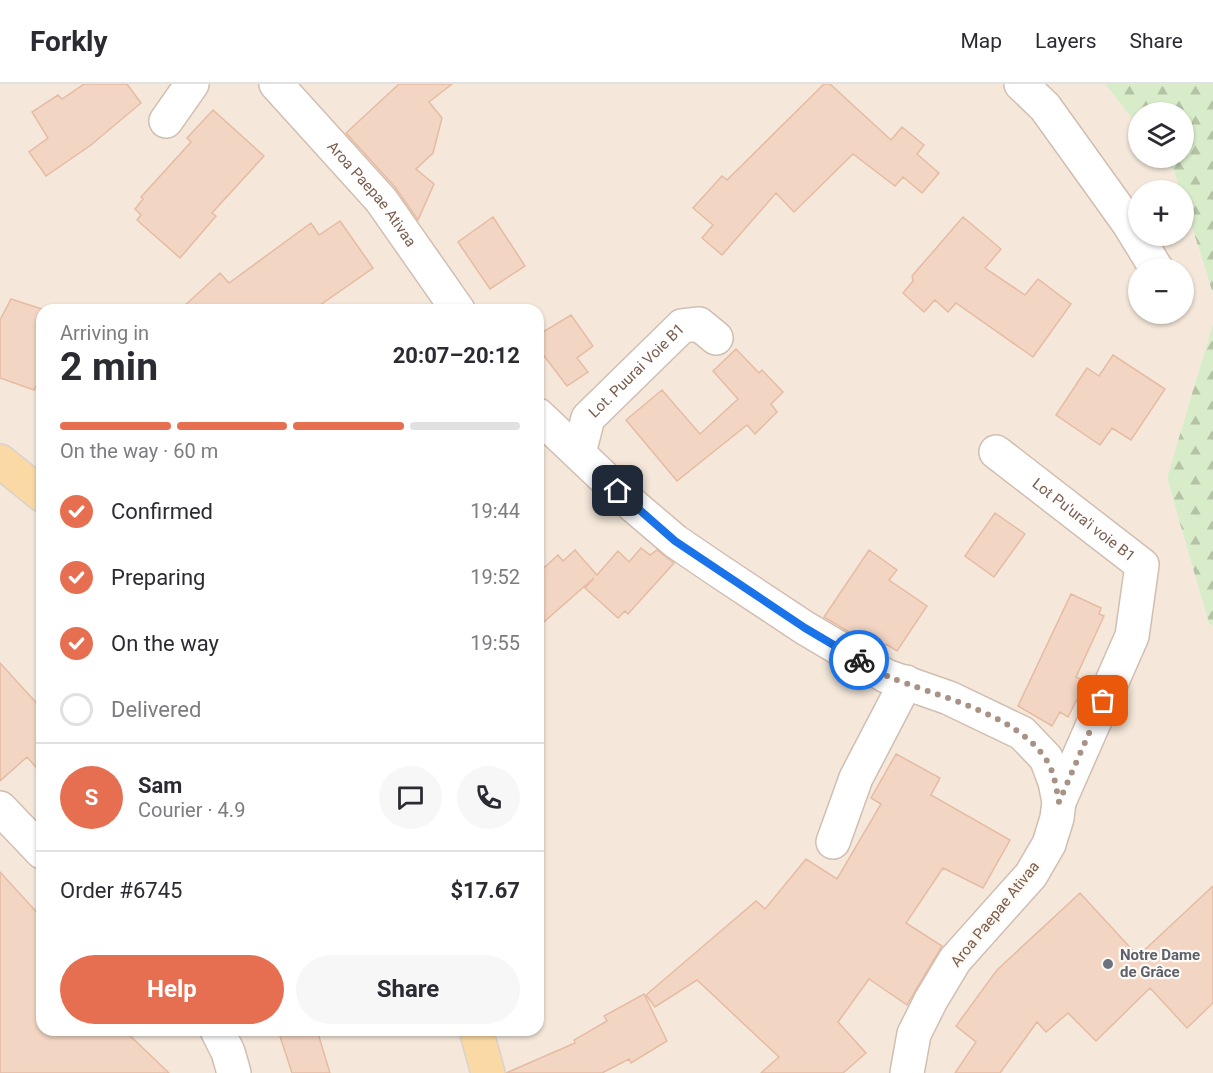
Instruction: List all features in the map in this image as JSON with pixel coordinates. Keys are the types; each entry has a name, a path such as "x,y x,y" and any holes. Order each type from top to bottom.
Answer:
{"main road":[{"path":"0,461 36,490"},
{"path":"478,1036 488,1073"}],"street":[{"path":"166,122 192,84"},
{"name":"Aroa Paepae Ativaa","path":"276,84 381,200 454,304"},
{"path":"1021,84 1045,107 1130,224 1150,258"},
{"name":"Lot. Puurai Voie B1","path":"579,453 588,418 682,326 699,324 716,338"},
{"name":"Aroa Paepae Ativaa","path":"544,421 635,507 675,541 814,634 886,676 983,713 1022,733 1046,758 1055,782 1059,802 1049,844 1031,875 955,960 914,1034 907,1073"},
{"name":"Lot Pu'ura'i voie B1","path":"996,452 1143,565 1132,636 1059,802"},
{"path":"833,842 856,778 906,682"},
{"path":"0,808 36,846"},
{"path":"220,1036 228,1052 234,1073"}],"shaded area":[{"path":"0,84 1105,84 1128,113 1128,168 1171,168 1177,180 1128,180 1128,246 1194,246 1194,233 1213,294 1213,323 1167,478 1209,624 1213,626 1213,1073 0,1073"}],"green space":[{"path":"1105,84 1213,84 1213,294 1194,233 1194,180 1177,180 1171,168 1194,168 1194,102 1128,102 1128,113"},
{"path":"1213,323 1213,626 1209,624 1167,478"}],"building":[{"path":"84,84 127,84 141,103 91,145 46,176 29,152 48,138 32,112 58,95 62,99"},
{"path":"399,84 452,84 429,102 442,118 433,153 416,169 434,184 418,220 395,187 346,133"},
{"path":"824,84 830,84 891,140 902,127 924,145 917,154 939,173 922,193 903,177 895,186 853,154 794,212 776,193 722,255 702,238 713,225 693,208 722,176 727,180"},
{"path":"213,110 264,156 212,213 216,216 180,258 137,220 141,215 135,209 143,199 141,197 191,142 187,138"},
{"path":"493,217 525,266 490,289 458,242"},
{"path":"963,217 1001,249 985,268 1025,295 1038,279 1071,304 1033,357 956,303 948,312 935,300 924,312 903,293 913,281 912,276"},
{"path":"340,221 373,268 322,304 186,304 220,273 229,283 311,223 319,235"},
{"path":"11,299 36,307 36,386 34,390 0,378 0,320"},
{"path":"571,315 593,346 577,358 588,372 567,386 544,356 544,331"},
{"path":"736,349 759,373 762,370 783,392 771,404 777,412 755,434 747,425 677,481 626,420 662,390 700,434 738,399 713,371"},
{"path":"1113,355 1165,389 1131,440 1112,428 1100,445 1056,415 1087,368 1099,376"},
{"path":"995,513 1025,534 994,577 965,556"},
{"path":"641,548 650,555 657,550 674,563 628,614 625,611 618,618 585,588 594,578 544,622 544,568 558,555 563,561 575,550 597,575 618,551 629,562"},
{"path":"869,550 897,570 889,580 927,606 897,651 886,644 881,651 824,617"},
{"path":"1071,594 1101,608 1099,614 1104,616 1076,677 1086,682 1068,717 1060,712 1052,726 1018,706"},
{"path":"0,663 36,702 36,767 27,757 0,781"},
{"path":"896,754 940,778 931,795 1010,840 983,888 943,868 906,923 942,946 907,1005 869,979 838,1022 866,1053 843,1073 761,1073 779,1057 697,980 655,1007 646,995 756,901 765,909 806,859 837,879 881,804 871,798"},
{"path":"0,872 36,911 36,1036 130,1036 169,1073 0,1073"},
{"name":"Notre Dame de Grâce","path":"1213,886 1213,1003 1187,1028 1150,988 1096,1041 1068,1013 1046,1032 1037,1022 1000,1073 955,1073 976,1042 956,1026 997,970 1080,893 1138,956"},
{"path":"644,994 667,1041 631,1063 629,1059 602,1073 506,1073 575,1043 574,1040 607,1021 604,1016"},
{"path":"280,1036 319,1036 330,1073 292,1073"}],"way so far":[{"path":"859,660 886,676 949,698 1022,733 1046,758 1055,782 1059,802 1103,701"}],"place":[{"name":"Notre Dame de Grâce","path":"1108,964"}],"route":[{"path":"618,491 675,541 805,628 859,660"}]}
